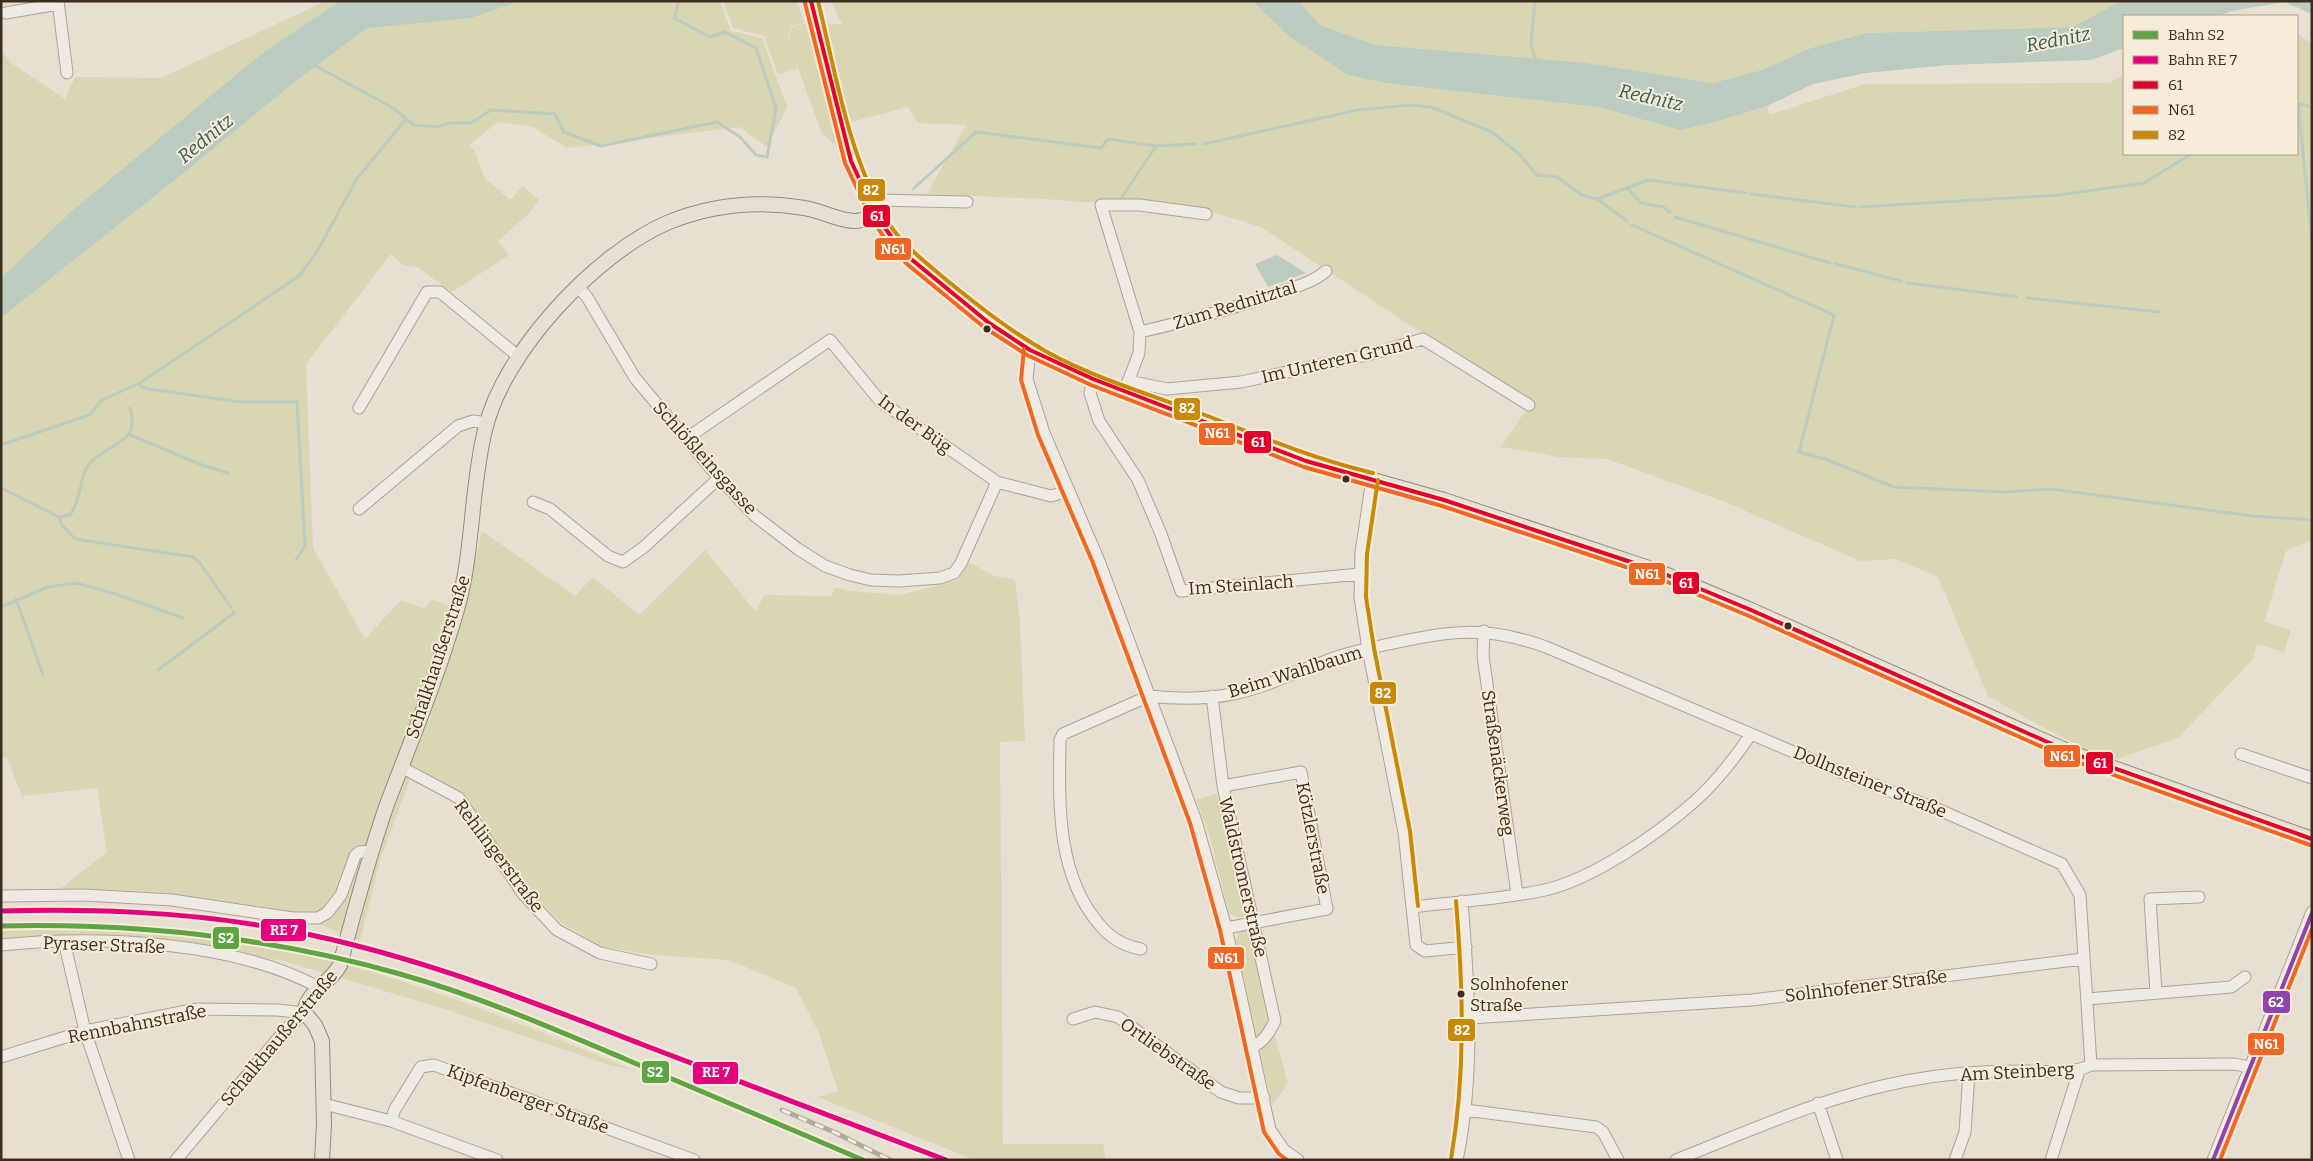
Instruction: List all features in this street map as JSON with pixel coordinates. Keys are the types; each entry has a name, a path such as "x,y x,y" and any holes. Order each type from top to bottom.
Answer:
{"main road":[{"path":"811,1 851,161 872,209 892,238 911,259 977,313 1030,350 1093,379 1127,386 1306,461 1517,523 1655,570 1752,610 2072,753 2312,838"},
{"name":"Schalkhaußerstraße","path":"305,1013 309,998 336,972 340,965 372,851 427,702 461,596 468,561 482,442 487,423 499,393 519,357 578,287 629,243 668,222 714,208 750,203 802,207 852,221 872,209"},
{"path":"305,1013 315,1025 322,1041 324,1104 322,1160"}],"street":[{"path":"6,13 58,3 67,73"},
{"path":"872,209 877,200 967,202"},
{"path":"1127,386 1139,352 1140,332 1102,205 1149,206 1206,214"},
{"name":"Zum Rednitztal","path":"1140,332 1197,319 1266,297 1316,279 1326,271"},
{"name":"Schlößleinsgasse","path":"578,287 587,297 635,378 719,478 755,516 798,549 825,566 871,580 899,581 940,578 954,573 961,563 997,482"},
{"path":"359,408 427,292 440,292 519,357"},
{"name":"Im Unteren Grund","path":"1127,386 1166,389 1241,382 1371,354 1423,339 1529,404"},
{"name":"In der Büg","path":"687,438 830,340 880,400 997,482 1051,496 1068,491"},
{"name":"Waldstromerstraße","path":"1030,350 1027,379 1044,432 1099,561 1196,821 1226,928 1270,1130 1283,1155 1298,1160"},
{"name":"Im Steinlach","path":"1093,379 1090,393 1099,421 1138,480 1161,534 1181,591 1360,574"},
{"path":"359,509 458,426 467,422 487,423"},
{"path":"533,502 550,509 608,556 623,562 644,547 719,478"},
{"path":"1372,479 1360,574 1360,597 1368,649 1407,847 1416,945 1425,951 1466,947"},
{"name":"Beim Wahlbaum","path":"1141,949 1120,943 1102,928 1087,908 1074,883 1065,851 1059,795 1060,740 1070,730 1149,696 1164,698 1233,694 1285,677 1338,656 1444,633 1484,631"},
{"name":"Dollnsteiner Straße","path":"1484,631 1546,646 1751,734 1936,808 2062,864 2080,894 2091,1065"},
{"name":"Straßenäckerweg","path":"1484,631 1483,656 1517,894"},
{"name":"Waldstromerstraße","path":"1212,696 1223,786 1275,1021 1269,1033 1258,1045 1252,1047"},
{"path":"1412,907 1546,890 1576,879 1632,849 1695,801 1721,774 1751,734"},
{"path":"2241,754 2312,778"},
{"name":"Rehlingerstraße","path":"402,767 459,798 524,894 557,930 600,953 651,964"},
{"name":"Kötzlerstraße","path":"1223,786 1301,772 1327,909 1226,928"},
{"path":"1,896 84,895 172,900 293,918 318,918 327,913 341,895 358,852 372,851"},
{"path":"2156,992 2150,900 2198,897"},
{"path":"1457,1160 1466,1110 1470,1018 1462,901"},
{"path":"2213,1160 2312,912"},
{"path":"64,941 85,1031 129,1160"},
{"name":"Pyraser Straße","path":"1,945 64,941 147,943 252,959 320,988"},
{"name":"Solnhofener Straße","path":"1470,1018 1747,1000 2083,959"},
{"path":"2087,999 2231,987 2245,977"},
{"name":"Rennbahnstraße","path":"1,1057 85,1031 196,1009 277,1010 305,1013"},
{"name":"Ortliebstraße","path":"1073,1019 1096,1012 1118,1017 1221,1092 1239,1098 1264,1098"},
{"name":"Schalkhaußerstraße","path":"176,1160 286,1028 305,1013"},
{"name":"Am Steinberg","path":"1676,1160 1690,1157 1750,1128 1818,1103 1907,1080 2016,1070 2079,1071 2091,1065 2234,1064 2249,1067"},
{"name":"Kipfenberger Straße","path":"391,1122 395,1109 421,1068 434,1065 694,1159"},
{"path":"2051,1160 2079,1071"},
{"path":"1955,1160 1965,1132 1969,1073"},
{"path":"1818,1103 1837,1160"},
{"path":"324,1104 391,1122 497,1160"},
{"path":"1466,1110 1596,1127 1603,1132 1618,1160"}],"shaded area":[{"path":"326,1 340,1 264,52 1,278 1,50 10,62 65,99 75,77 161,78"},
{"path":"521,1 720,1 731,31 762,38 787,107 767,147 739,127 567,148 533,127 498,122 469,145 475,151 484,177 510,200 523,186 539,200 528,214 498,241 509,255 452,292 417,267 403,265 391,254 306,364 313,548 365,639 401,600 425,609 432,599 451,607 472,575 482,531 575,596 593,577 639,615 705,550 756,612 764,595 831,596 835,587 849,591 900,595 958,580 969,562 994,576 1015,580 1020,621 1025,741 1000,742 1003,1144 1103,1144 1106,1160 975,1160 818,1097 838,1091 819,1033 796,988 729,960 654,955 603,947 562,923 528,890 457,791 415,767 417,760 380,860 360,941 311,921 207,906 55,893 107,852 97,788 22,796 7,758 1,757 1,318 296,81 367,27 471,18"},
{"path":"723,1 797,1 804,23 791,26 787,39 798,69 778,74 764,36 733,28"},
{"path":"831,1 1252,1 1290,37 1348,75 1385,83 1598,107 1680,130 1715,122 1767,106 1769,115 1865,84 2109,83 2123,76 2123,155 2298,155 2298,34 2312,44 2312,540 2286,551 2264,622 2291,630 2284,652 2257,644 2253,659 2179,737 2109,762 1988,696 1938,577 1895,559 1860,561 1725,502 1607,459 1559,457 1501,447 1530,404 1261,227 1208,211 1044,199 927,194 966,125 918,123 908,107 851,122 841,150 822,134 788,40 792,27 804,24 842,24"},
{"path":"1299,1 2121,1 2073,27 1866,33 1811,48 1762,70 1713,83 1586,63 1376,45 1320,25"},
{"path":"1219,793 1249,916 1238,918 1229,913 1209,834 1196,800"},
{"path":"56,928 217,940 291,952 341,964 390,978 487,1011 630,1069 609,1065 445,1009 280,960 66,936 1,938 1,931"},
{"path":"1252,929 1272,1019 1257,1039 1235,941 1239,932"},
{"path":"1274,1033 1288,1083 1272,1106 1259,1049"}],"water":[{"name":"Rednitz","path":"340,1 521,1 471,18 367,28 296,81 1,318 1,278 73,210 264,52"},
{"name":"Rednitz","path":"1252,1 1299,1 1320,25 1376,45 1586,63 1713,83 1762,70 1811,48 1866,33 2073,27 2121,1 2312,1 2312,14 2285,2 2232,11 2221,15 2123,15 2123,48 2091,60 1948,65 1866,73 1813,84 1767,106 1715,122 1680,130 1598,107 1385,83 1348,75 1290,37"},
{"path":"1277,255 1306,273 1268,287 1255,264"}],"waterway":[{"path":"314,65 393,108 414,125 437,127 450,123 471,123 491,110 555,114 564,132 601,146 717,122 740,137 756,155 767,157 776,108 756,48 725,32 710,37 674,18 679,1"},
{"path":"1535,1 1531,44 1536,62"},
{"path":"2298,103 2312,107"},
{"path":"2298,103 2312,242"},
{"path":"1204,144 1358,110 1410,105 1431,107 1492,132 1521,156 1537,175 1557,177 1582,195 1597,199 1627,221"},
{"path":"1,445 89,415 102,400 140,383 299,276 318,250 356,180 406,119"},
{"path":"913,189 976,132 1101,148 1108,139 1156,146 1196,144"},
{"path":"1122,197 1156,146"},
{"path":"1860,207 2059,195 2144,183 2189,155"},
{"path":"1597,199 1648,180 1746,193"},
{"path":"1627,188 1641,203 1663,207 1670,212"},
{"path":"1751,194 1855,207"},
{"path":"1675,217 1830,263"},
{"path":"1632,225 1834,315 1799,452 1825,459 1894,487 2005,492 2051,489 2253,516 2312,520"},
{"path":"1836,264 1901,281"},
{"path":"1908,283 2017,297"},
{"path":"2027,298 2160,312"},
{"path":"140,383 141,387 149,389 241,402 297,402 305,546 296,560"},
{"path":"59,517 70,515 74,509 83,475 89,464 127,436 131,429 132,420 130,408"},
{"path":"130,435 202,465 228,473"},
{"path":"1,488 59,517 62,525 75,539 193,557 199,562 231,607"},
{"path":"1,607 48,587 76,583 113,593 183,618"},
{"path":"16,599 43,675"},
{"path":"158,670 234,613 234,611"}],"railway":[{"path":"782,1110 834,1132 890,1160"}],"rail line":[{"name":"S2","path":"1,926 102,927 203,935 302,950 400,974 458,992 542,1024 863,1160"}],"transit line":[{"name":"61","path":"811,1 851,161 876,215 895,242 911,259 989,323 1030,350 1093,379 1306,461 1444,500 1655,570 1751,610 2072,753 2312,839"},
{"name":"82","path":"818,1 844,113 862,168 873,194 892,228 905,244 928,265 969,298 1033,344 1084,370 1288,447 1373,473"},
{"name":"N61","path":"805,3 845,163 871,218 890,246 907,264 985,328 1027,355 1091,385 1304,467 1442,506 1653,576 1749,616 2069,759 2310,845"},
{"name":"N61","path":"1024,349 1021,380 1038,435 1093,563 1190,823 1220,930 1264,1132 1279,1154 1287,1160"},
{"name":"82","path":"1378,480 1367,554 1366,597 1374,648 1410,831 1418,906"},
{"name":"82","path":"1451,1159 1459,1095 1462,1030 1456,901"},
{"path":"1,911 100,911 198,917 312,935 360,947 408,960 502,991 946,1160"},
{"name":"62","path":"2213,1160 2312,913"},
{"name":"N61","path":"2220,1160 2312,929"}],"place":[{"name":"Solnhofener Straße","path":"1461,994"}]}
